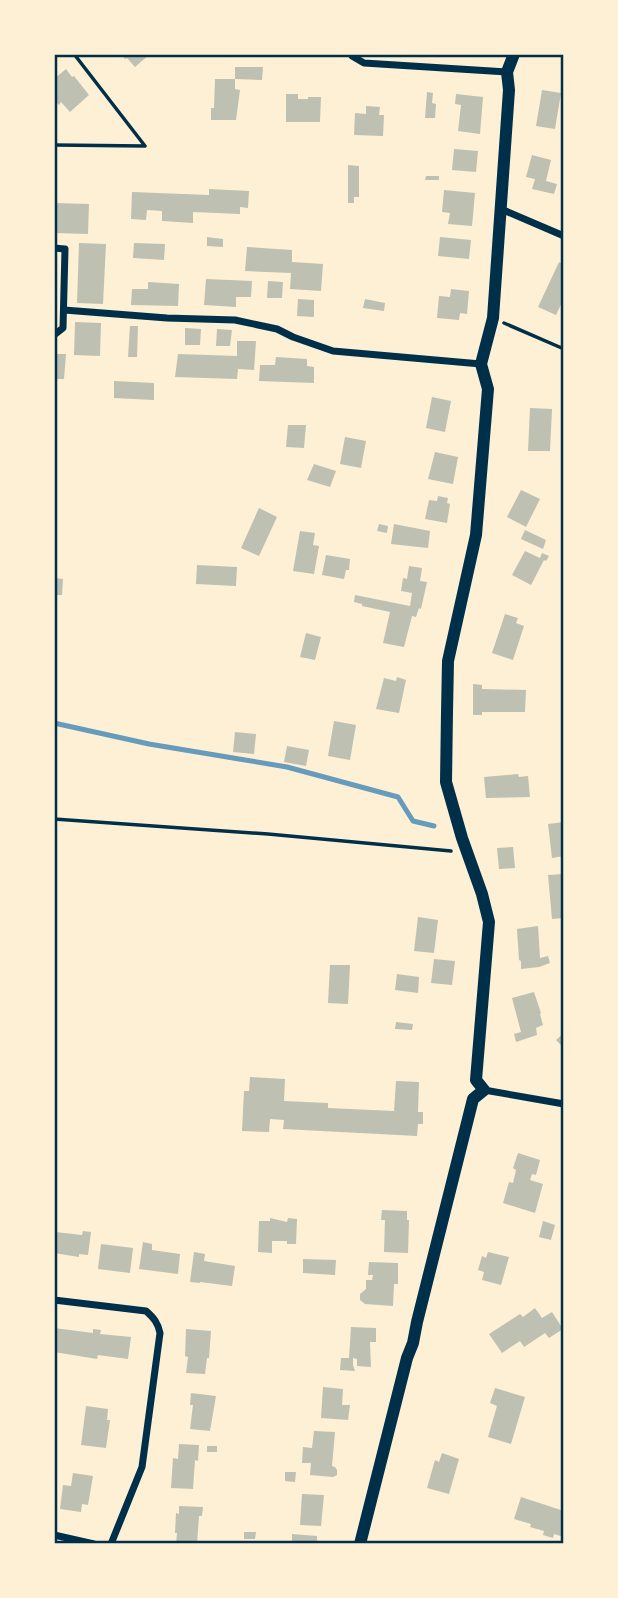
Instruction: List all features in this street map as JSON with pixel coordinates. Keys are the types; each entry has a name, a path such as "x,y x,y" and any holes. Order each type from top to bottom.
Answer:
{"street":[{"path":"351,54 364,63 507,72"},
{"path":"514,54 507,72 509,90 492,318 481,364 488,389 478,522 449,661 446,782 489,922 476,1080 484,1090 564,1104"},
{"path":"501,209 564,236"},
{"path":"54,248 65,249 63,328 54,335"},
{"path":"64,310 235,320 277,329 333,351 481,364"},
{"path":"360,1544 473,1099 484,1090"},
{"path":"54,1300 146,1311 153,1317 160,1333 142,1466 111,1544"},
{"path":"54,1535 94,1544"}],"path":[{"path":"54,145 145,146 74,54"},
{"path":"492,318 564,349"},
{"path":"54,819 268,834 467,853"}],"building":[{"path":"121,54 150,54 135,67"},
{"path":"235,67 263,67 262,80 235,79"},
{"path":"66,69 89,95 70,112 61,102 59,105 54,100 54,79"},
{"path":"215,79 235,79 235,89 240,90 236,120 211,120"},
{"path":"542,90 561,93 555,129 536,126"},
{"path":"427,92 433,93 432,103 436,104 435,118 425,118"},
{"path":"286,94 298,94 298,99 321,97 320,122 286,122"},
{"path":"456,94 483,97 480,134 458,131 461,105 455,104"},
{"path":"366,106 380,107 379,115 384,115 383,136 354,135 355,113 366,114"},
{"path":"454,149 478,151 476,172 452,170"},
{"path":"532,155 551,160 546,181 557,184 554,194 532,189 535,179 526,177"},
{"path":"348,165 359,166 359,197 354,197 354,203 348,203"},
{"path":"426,176 439,176 439,180 425,180"},
{"path":"209,189 249,191 248,208 240,207 240,214 193,212 193,223 162,221 162,211 147,210 146,220 131,219 132,192 209,195"},
{"path":"444,190 475,193 472,226 448,224 450,213 442,212"},
{"path":"54,203 89,204 88,234 54,233"},
{"path":"207,237 223,239 223,247 207,246"},
{"path":"440,237 471,240 469,259 438,256"},
{"path":"79,243 106,244 103,304 77,303"},
{"path":"134,243 165,244 164,260 133,258"},
{"path":"247,247 292,250 292,262 323,264 321,291 290,289 291,273 245,271"},
{"path":"559,262 564,265 564,298 556,315 538,307"},
{"path":"206,279 252,281 251,297 236,297 236,307 204,305"},
{"path":"268,281 283,282 282,298 267,298"},
{"path":"148,282 179,284 178,306 131,305 132,289 148,289"},
{"path":"451,289 469,291 467,314 460,313 459,320 437,318 439,296 450,297"},
{"path":"298,299 314,300 314,317 297,316"},
{"path":"365,299 385,303 384,311 363,308"},
{"path":"75,322 101,323 100,356 74,355"},
{"path":"130,326 138,326 137,357 128,357"},
{"path":"185,328 201,329 200,345 185,345"},
{"path":"217,329 232,330 230,346 216,346"},
{"path":"237,341 256,341 254,370 238,369 237,379 175,377 178,354 237,356"},
{"path":"54,354 66,354 64,379 54,379"},
{"path":"276,357 307,359 307,366 314,367 314,383 259,381 260,365 275,365"},
{"path":"114,381 154,383 154,400 114,398"},
{"path":"432,397 451,401 445,432 426,428"},
{"path":"530,408 552,409 550,451 528,451"},
{"path":"288,425 306,425 304,448 286,447"},
{"path":"345,437 366,441 361,468 340,464"},
{"path":"435,452 458,457 453,484 428,479"},
{"path":"314,464 336,471 330,487 307,480"},
{"path":"521,490 540,499 526,527 507,517"},
{"path":"438,496 448,498 447,503 450,504 447,523 425,519 429,500 437,501"},
{"path":"259,508 277,517 259,556 241,548"},
{"path":"379,524 388,526 387,533 377,531"},
{"path":"394,524 430,531 428,548 391,544"},
{"path":"525,530 546,540 543,549 521,539"},
{"path":"300,531 315,533 313,545 319,546 314,574 293,571"},
{"path":"525,551 540,558 542,553 549,556 544,560 531,585 512,575"},
{"path":"326,555 350,559 349,570 346,570 344,579 322,575"},
{"path":"197,565 237,567 236,586 196,584"},
{"path":"409,566 422,568 420,581 427,582 421,609 419,608 416,617 412,616 404,647 383,643 390,612 362,606 354,602 355,595 410,606 412,593 401,591"},
{"path":"54,578 63,579 62,595 54,595"},
{"path":"505,614 518,618 516,623 524,626 513,660 492,653"},
{"path":"306,633 321,637 315,660 300,657"},
{"path":"397,677 406,680 399,713 376,709 384,678 396,681"},
{"path":"473,684 482,685 482,689 526,690 525,712 482,712 482,715 473,715"},
{"path":"334,721 356,725 350,760 328,756"},
{"path":"235,732 256,734 254,754 233,752"},
{"path":"287,746 309,750 306,766 284,762"},
{"path":"518,774 519,777 528,776 530,797 486,798 484,777"},
{"path":"564,822 564,856 552,858 548,824"},
{"path":"513,847 515,868 499,869 497,848"},
{"path":"564,874 564,918 552,919 548,875"},
{"path":"418,917 438,920 434,953 414,951"},
{"path":"538,926 540,958 548,956 550,963 521,969 517,929"},
{"path":"434,959 455,961 452,985 431,983"},
{"path":"330,965 350,965 348,1004 328,1003"},
{"path":"397,974 419,977 418,993 395,990"},
{"path":"534,992 543,1025 536,1028 537,1035 516,1042 514,1034 521,1032 512,998"},
{"path":"396,1022 413,1024 412,1030 395,1029"},
{"path":"564,1033 564,1048 556,1040"},
{"path":"250,1077 285,1079 284,1101 328,1103 328,1108 394,1111 396,1081 419,1082 418,1112 423,1112 423,1124 418,1124 417,1136 283,1129 284,1120 270,1119 269,1132 242,1131 244,1091 249,1091"},
{"path":"518,1153 540,1160 536,1175 532,1174 530,1180 543,1184 535,1213 503,1203 509,1182 513,1183 516,1170 513,1168"},
{"path":"382,1210 407,1211 408,1253 384,1252 385,1220 381,1220"},
{"path":"270,1218 287,1222 288,1218 297,1219 296,1244 272,1241 272,1253 258,1252 259,1221 270,1221"},
{"path":"543,1221 555,1225 551,1240 539,1237"},
{"path":"83,1231 91,1232 88,1255 79,1254 79,1257 54,1253 55,1232 82,1235"},
{"path":"143,1242 152,1244 152,1250 180,1254 178,1274 139,1269"},
{"path":"101,1244 133,1248 130,1273 98,1269"},
{"path":"194,1252 205,1254 204,1261 235,1266 232,1286 190,1282"},
{"path":"488,1252 509,1257 501,1285 482,1280 484,1272 478,1270 482,1256 486,1258"},
{"path":"303,1259 336,1260 335,1275 303,1273"},
{"path":"369,1262 398,1263 398,1284 394,1284 393,1306 365,1304 360,1300 360,1294 366,1289 366,1280 372,1280 373,1275 368,1275"},
{"path":"535,1308 542,1318 552,1312 563,1329 549,1338 545,1333 524,1347 520,1341 502,1353 489,1334 520,1314 523,1317"},
{"path":"351,1327 376,1328 376,1342 370,1342 371,1367 357,1366 357,1359 353,1358 355,1371 340,1370 341,1358 349,1358"},
{"path":"54,1328 93,1333 93,1329 101,1330 100,1334 131,1337 128,1359 98,1355 97,1359 54,1352"},
{"path":"186,1329 211,1331 205,1374 186,1373"},
{"path":"323,1387 343,1389 342,1405 350,1405 348,1420 321,1418"},
{"path":"495,1388 525,1397 511,1444 488,1437 497,1406 490,1403"},
{"path":"191,1393 216,1396 210,1431 190,1429 193,1405 190,1405"},
{"path":"86,1406 108,1409 107,1420 110,1420 106,1448 81,1445"},
{"path":"314,1431 335,1432 332,1466 337,1470 337,1475 333,1477 310,1475 311,1463 302,1463 303,1447 312,1448"},
{"path":"179,1444 199,1445 193,1489 171,1488 173,1458 178,1459"},
{"path":"207,1446 217,1446 217,1452 207,1452"},
{"path":"442,1453 459,1459 449,1494 427,1488 435,1460 439,1462"},
{"path":"285,1472 296,1472 295,1482 285,1481"},
{"path":"73,1473 93,1476 88,1505 82,1504 81,1512 60,1509 63,1485 71,1486"},
{"path":"302,1494 324,1495 321,1526 300,1525"},
{"path":"521,1497 564,1511 564,1537 543,1535 544,1531 514,1519"},
{"path":"179,1506 203,1507 202,1516 199,1516 197,1544 176,1544 176,1513 179,1514"},
{"path":"244,1532 256,1532 255,1539 244,1539"},
{"path":"292,1534 317,1536 317,1544 292,1544"}],"waterway":[{"path":"54,723 149,744 287,767 398,797 413,821 434,826"}]}
